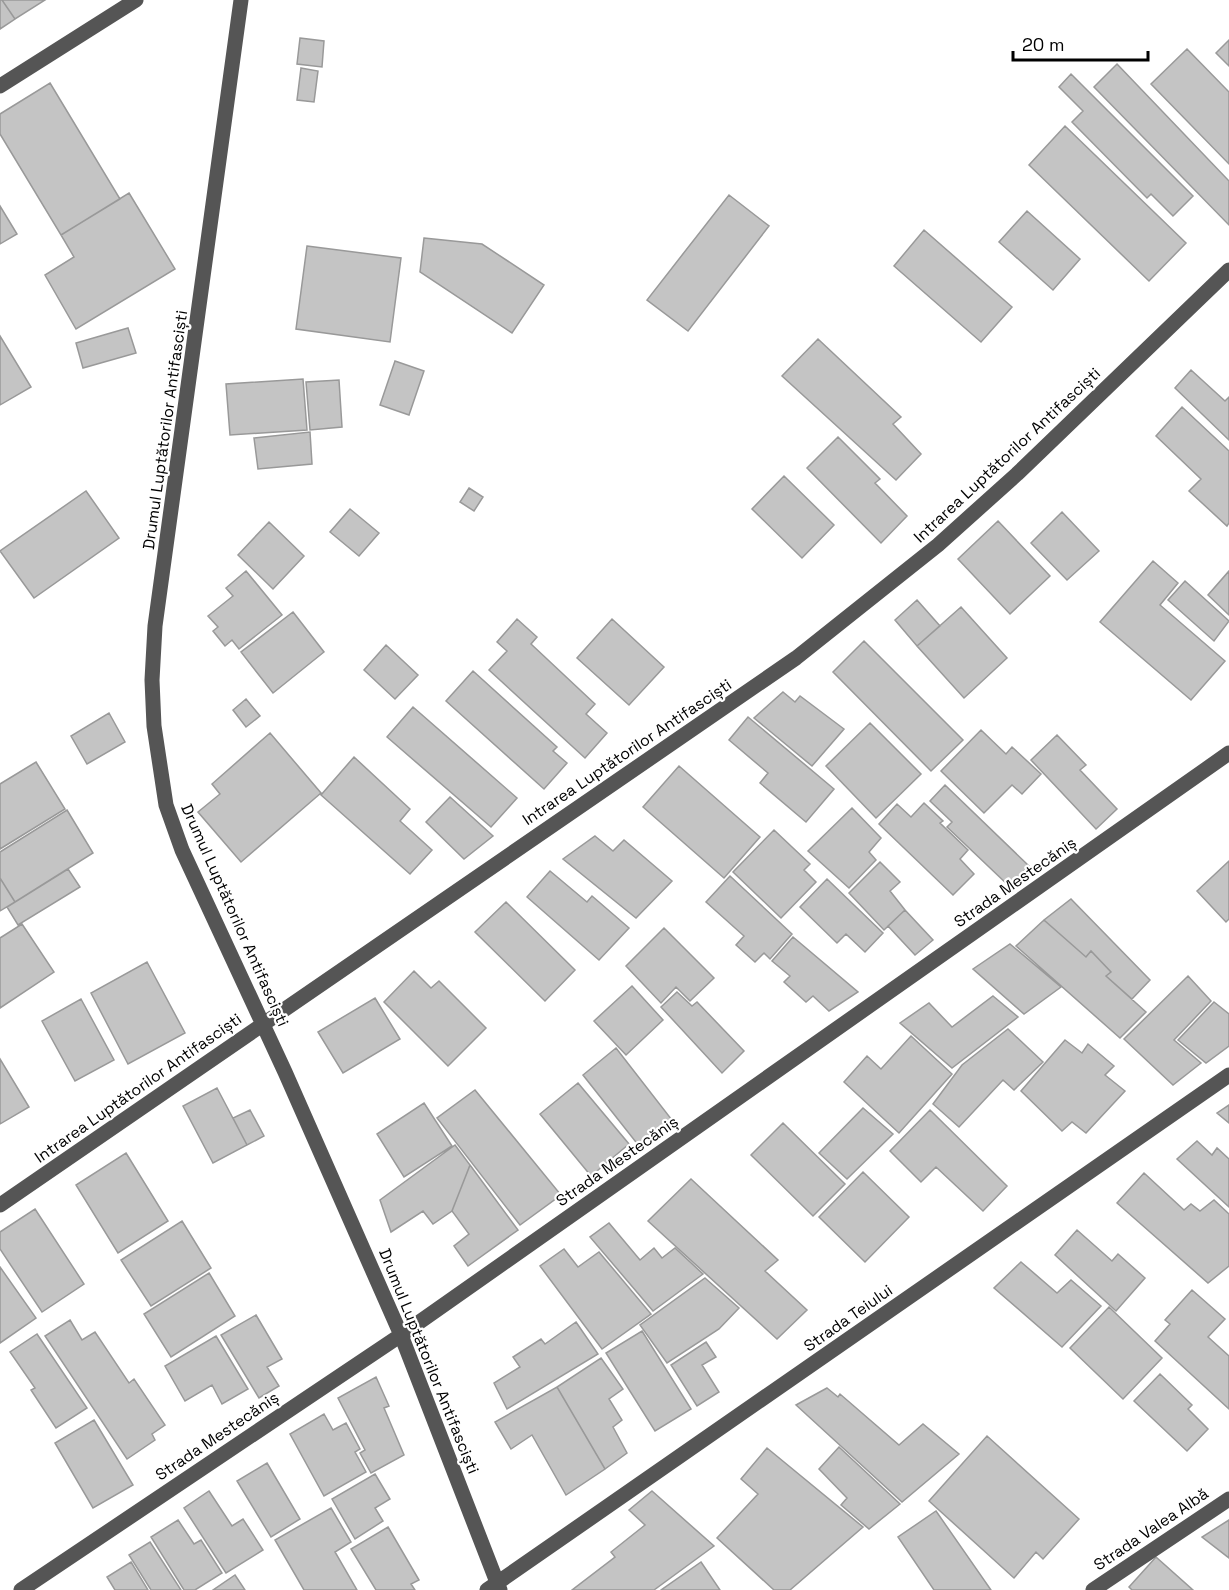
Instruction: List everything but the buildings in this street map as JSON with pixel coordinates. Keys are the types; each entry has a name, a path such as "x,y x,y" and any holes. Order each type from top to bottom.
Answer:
{"street":[{"path":"0,86 136,0"},
{"name":"Drumul Luptătorilor Antifasciști","path":"241,0 155,626 152,680 154,726 166,805 182,850 401,1335 495,1588"},
{"name":"Intrarea Luptătorilor Antifasciști","path":"0,1205 796,658 938,544 1017,474 1229,270"},
{"name":"Strada Mestecăniș","path":"21,1590 401,1335 1229,753"},
{"name":"Strada Teiului","path":"495,1588 1229,1075"},
{"name":"Strada Valea Albă","path":"1093,1590 1229,1498"}]}
